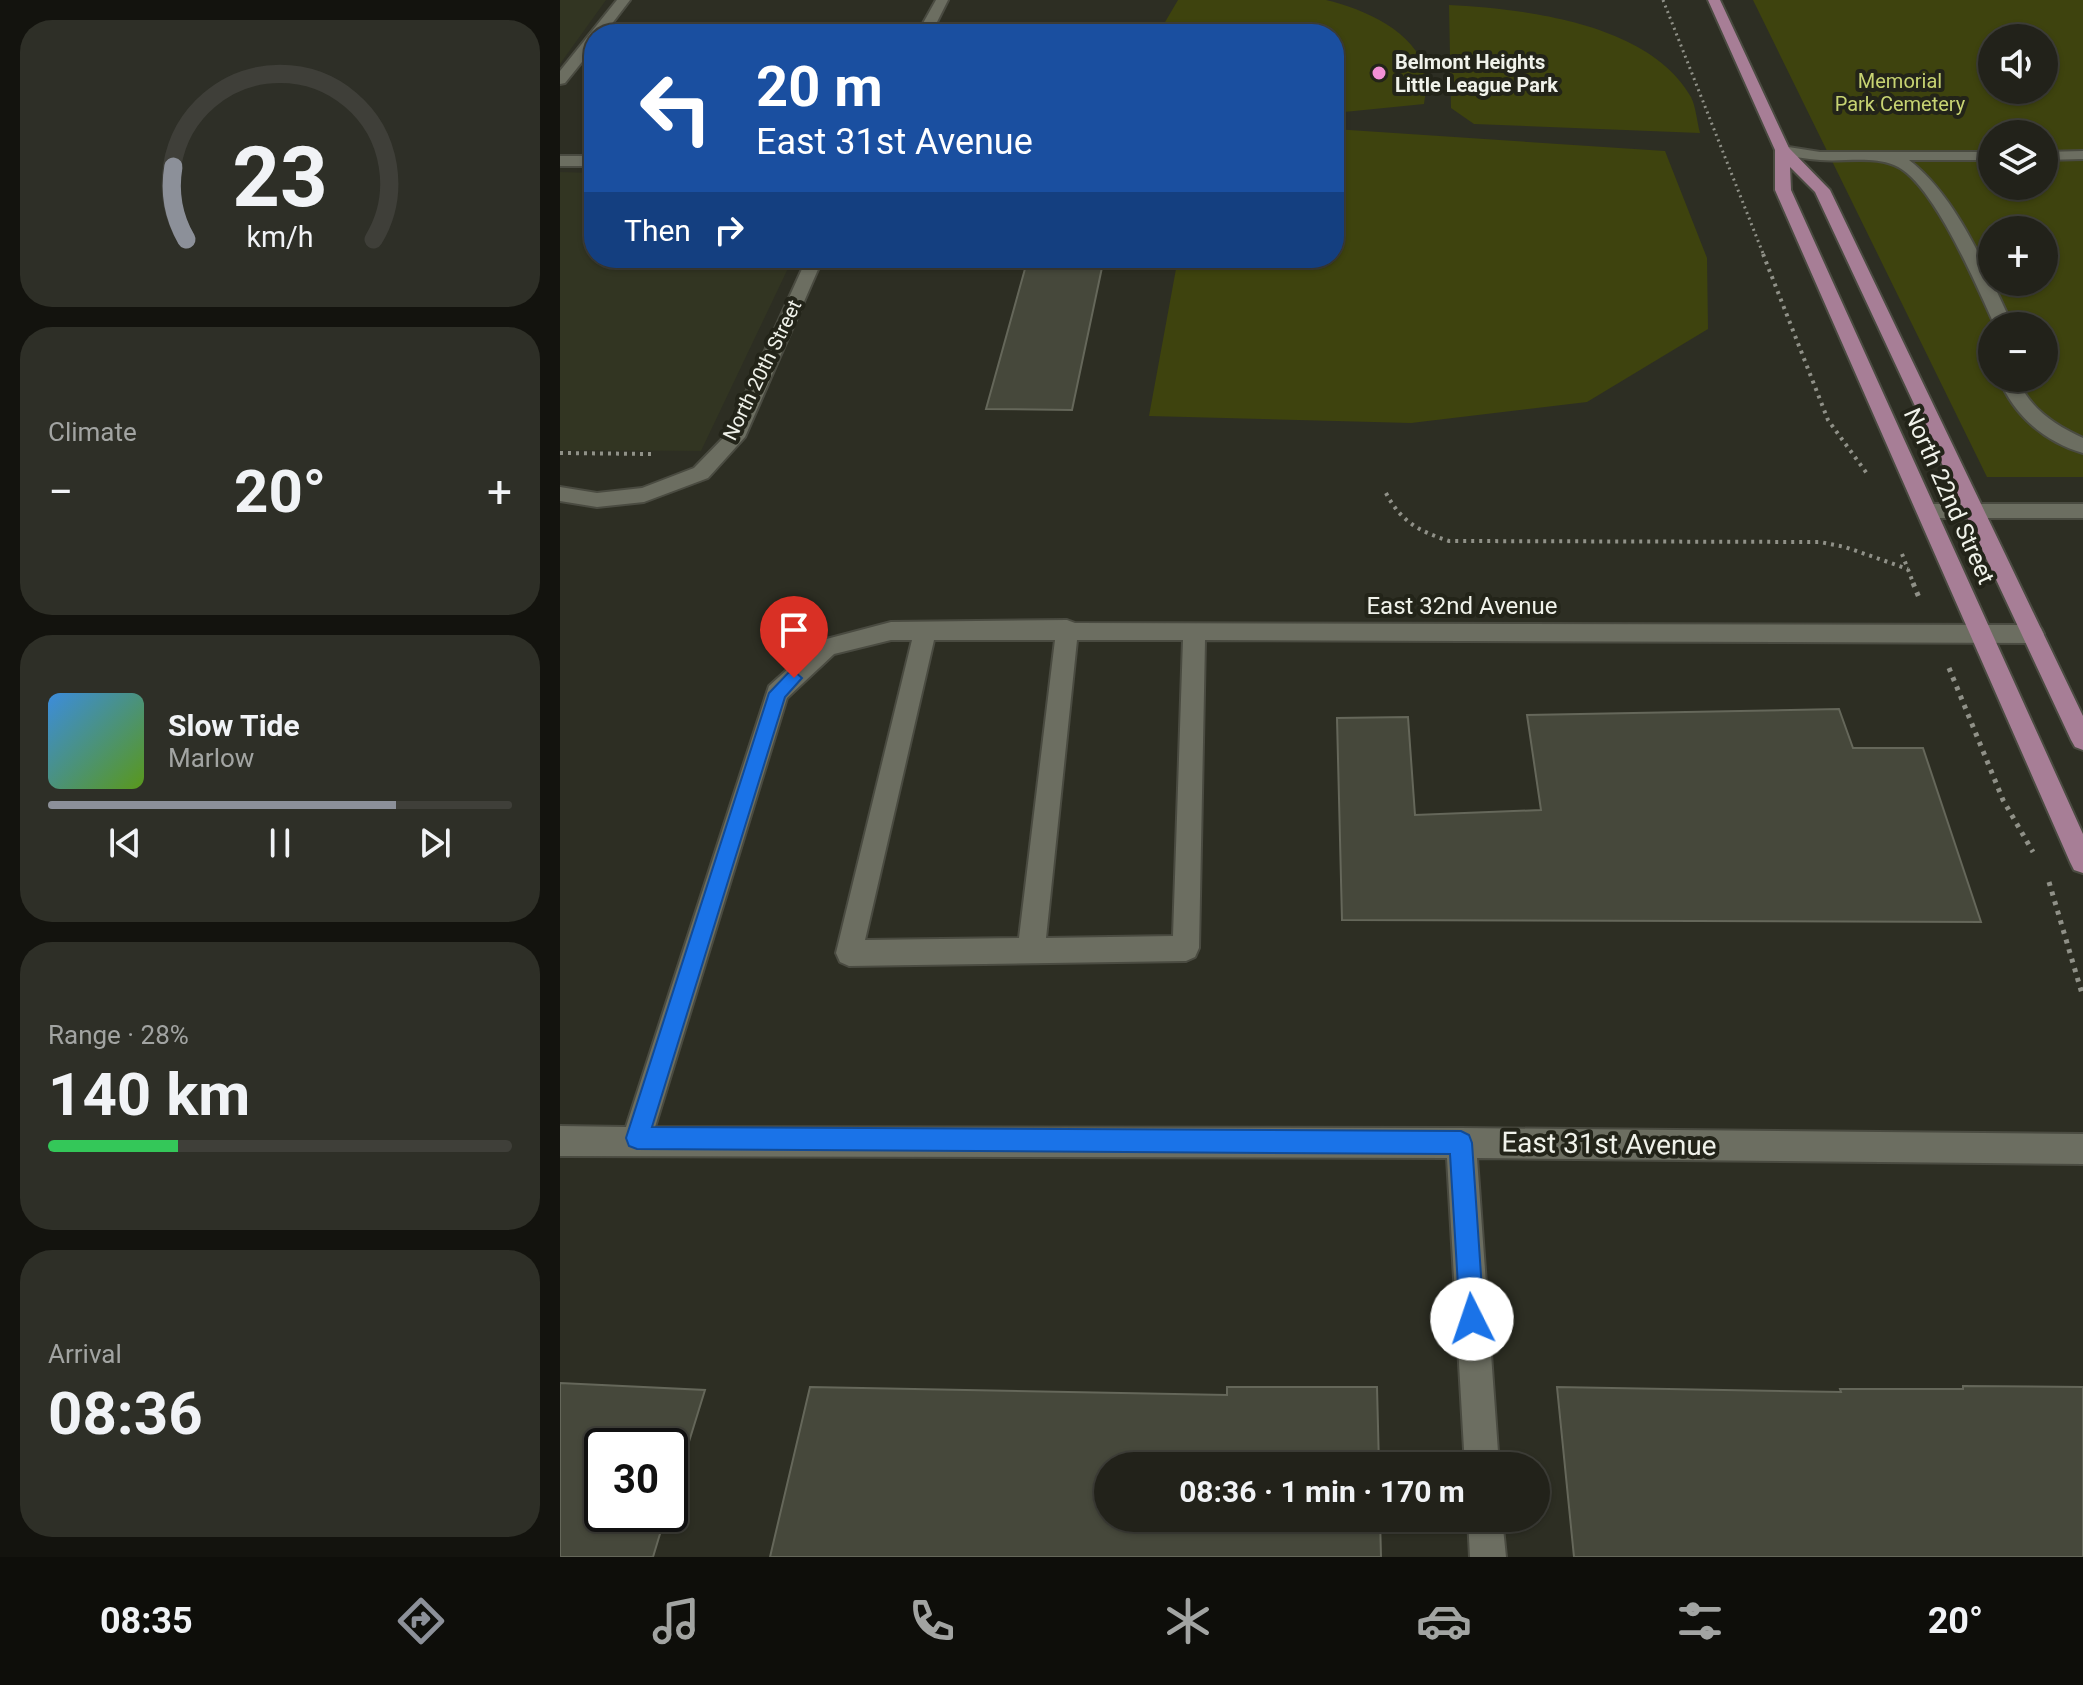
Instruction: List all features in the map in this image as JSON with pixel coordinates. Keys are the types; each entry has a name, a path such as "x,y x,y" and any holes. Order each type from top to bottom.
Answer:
{"main road":[{"name":"North 22nd Street","path":"1714,0 1782,150 1822,190 2083,740"},
{"name":"North 22nd Street","path":"1782,150 1783,190 2083,862"}],"street":[{"path":"605,24 624,0"},
{"path":"929,24 942,0"},
{"path":"560,80 584,51"},
{"path":"1782,150 1820,156 1978,156"},
{"path":"2058,156 2083,155"},
{"path":"1872,156 1904,164 1922,181 1956,233 1997,312"},
{"path":"560,161 584,161"},
{"name":"North 20th Street","path":"560,494 597,500 644,495 701,473 735,437 811,268"},
{"path":"2012,392 2030,413 2059,435 2083,446"},
{"path":"1927,511 2083,511"},
{"path":"1031,950 1067,629"},
{"name":"East 32nd Avenue","path":"637,1138 777,693 827,647 891,631 1067,629 2033,634"},
{"path":"925,631 849,953 1186,948 1194,632"},
{"name":"East 31st Avenue","path":"562,1146 637,1138 2083,1149"},
{"path":"1461,1143 1481,1452"},
{"path":"1486,1532 1488,1557"}],"path":[{"path":"1663,0 1828,420 1874,482"},
{"path":"560,453 664,454"},
{"path":"1386,493 1398,517 1417,530 1449,541 1820,542 1845,547 1908,569"},
{"path":"1897,540 1921,602"},
{"path":"1945,658 2003,800 2039,864"},
{"path":"2046,877 2053,891 2083,997"}],"shaded area":[{"path":"560,0 606,0 589,24 584,24 584,31 560,64"},
{"path":"560,172 584,173 584,268 788,268 701,451 560,450"}],"green space":[{"path":"1178,0 1326,0 1356,9 1386,24 1411,45 1427,76 1424,104 1344,112 1344,24 1164,24"},
{"name":"Memorial Park Cemetery","path":"1753,0 2083,0 2083,477 1987,477"},
{"path":"1449,5 1548,16 1616,36 1646,52 1672,72 1691,97 1700,133 1474,124 1451,108"},
{"path":"1344,130 1665,151 1707,258 1708,329 1587,402 1411,423 1149,416 1176,268 1344,268"}],"building":[{"path":"1025,268 1102,268 1072,410 986,409"},
{"path":"1839,709 1853,748 1923,748 1981,922 1342,920 1337,718 1408,717 1415,815 1541,810 1527,715"},
{"path":"560,1383 705,1390 688,1445 688,1428 584,1428 584,1532 661,1532 653,1557 560,1557"},
{"path":"1963,1386 2083,1387 2083,1557 1574,1557 1557,1387 1841,1392 1840,1389 1963,1389"},
{"path":"810,1387 1227,1395 1227,1387 1377,1387 1379,1452 1094,1452 1094,1532 1380,1532 1381,1557 770,1557"}],"place":[{"name":"Belmont Heights Little League Park","path":"1379,73"}],"route":[{"path":"794,678 777,693 637,1138 1461,1143 1472,1319"}]}
